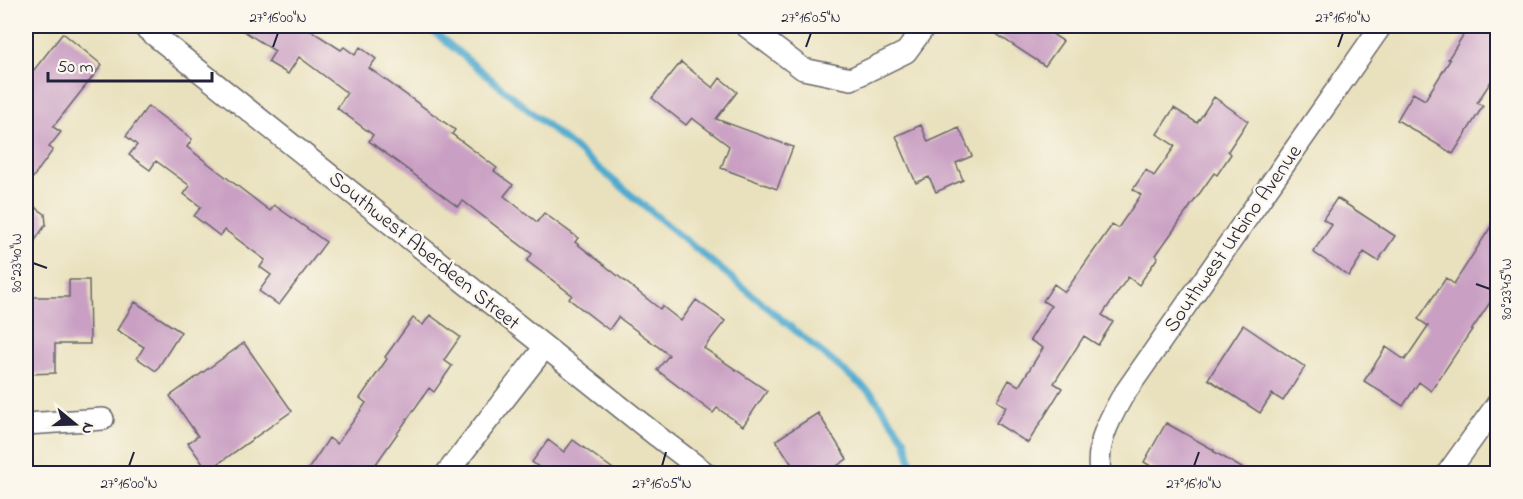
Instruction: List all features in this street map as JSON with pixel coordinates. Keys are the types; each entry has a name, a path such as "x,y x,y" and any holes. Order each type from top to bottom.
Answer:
{"street":[{"name":"Southwest Aberdeen Street","path":"143,26 707,474"},
{"path":"746,26 803,69 850,79 906,52 925,26"},
{"name":"Southwest Urbino Avenue","path":"1099,465 1101,440 1122,397 1381,26"},
{"path":"446,474 545,347"},
{"path":"1447,474 1497,403"},
{"path":"26,424 103,419"}],"building":[{"path":"236,26 304,26 341,50 344,47 355,55 360,47 376,59 369,68 455,130 452,134 497,168 494,171 513,185 504,196 537,222 544,213 578,238 575,242 660,309 662,306 681,321 696,300 725,321 704,348 767,391 743,426 717,408 713,413 657,370 669,355 618,317 609,330 569,299 572,295 527,261 532,254 463,201 458,207 369,141 373,135 337,108 347,93 299,57 288,74 268,62 275,51"},
{"path":"984,26 1040,26 1063,41 1045,66"},
{"path":"1469,26 1497,26 1497,72 1477,103 1483,106 1453,154 1397,120 1413,93 1425,100"},
{"path":"63,33 102,65 53,127 61,132 49,147 53,150 26,187 26,80"},
{"path":"681,62 713,88 720,78 737,92 716,119 793,147 777,189 721,168 729,146 692,118 686,125 652,98"},
{"path":"1214,97 1248,121 1228,151 1231,154 1217,175 1214,173 1156,255 1158,257 1139,285 1128,277 1102,315 1113,322 1098,345 1084,336 1054,383 1062,388 1028,443 996,423 1006,407 997,401 1009,380 1019,386 1043,348 1030,340 1051,306 1043,301 1054,284 1065,292 1112,225 1118,228 1141,195 1133,189 1146,170 1154,176 1175,146 1157,134 1174,108 1197,123"},
{"path":"148,106 192,139 187,147 270,211 274,205 326,242 279,305 259,291 271,275 260,267 265,260 225,230 220,236 194,216 201,207 184,194 190,186 156,161 150,170 129,155 137,145 126,136"},
{"path":"921,125 928,142 959,128 972,156 956,163 963,180 936,192 929,177 916,183 896,136"},
{"path":"1337,198 1395,236 1378,261 1364,252 1349,276 1313,252 1332,225 1323,219"},
{"path":"26,201 45,214 46,224 26,254"},
{"path":"1497,217 1497,292 1431,391 1419,382 1403,406 1364,381 1386,347 1405,360 1428,326 1418,319 1446,278 1454,284"},
{"path":"69,280 89,280 90,344 55,344 55,373 29,374 29,297 69,297"},
{"path":"135,302 181,332 156,371 137,358 144,347 117,330"},
{"path":"430,315 460,337 444,360 452,366 434,392 429,388 369,474 305,474 329,438 337,444 366,403 360,398 387,359 385,357 413,318 423,325"},
{"path":"1243,325 1305,367 1283,401 1272,394 1260,413 1208,379"},
{"path":"244,343 292,411 208,471 188,443 198,436 170,396"},
{"path":"818,413 847,459 825,474 798,474 776,440"},
{"path":"1166,423 1252,474 1164,474 1144,462"},
{"path":"548,440 564,452 573,440 620,474 548,474 532,462"}],"waterway":[{"path":"427,26 872,394 905,440 914,474"}]}
